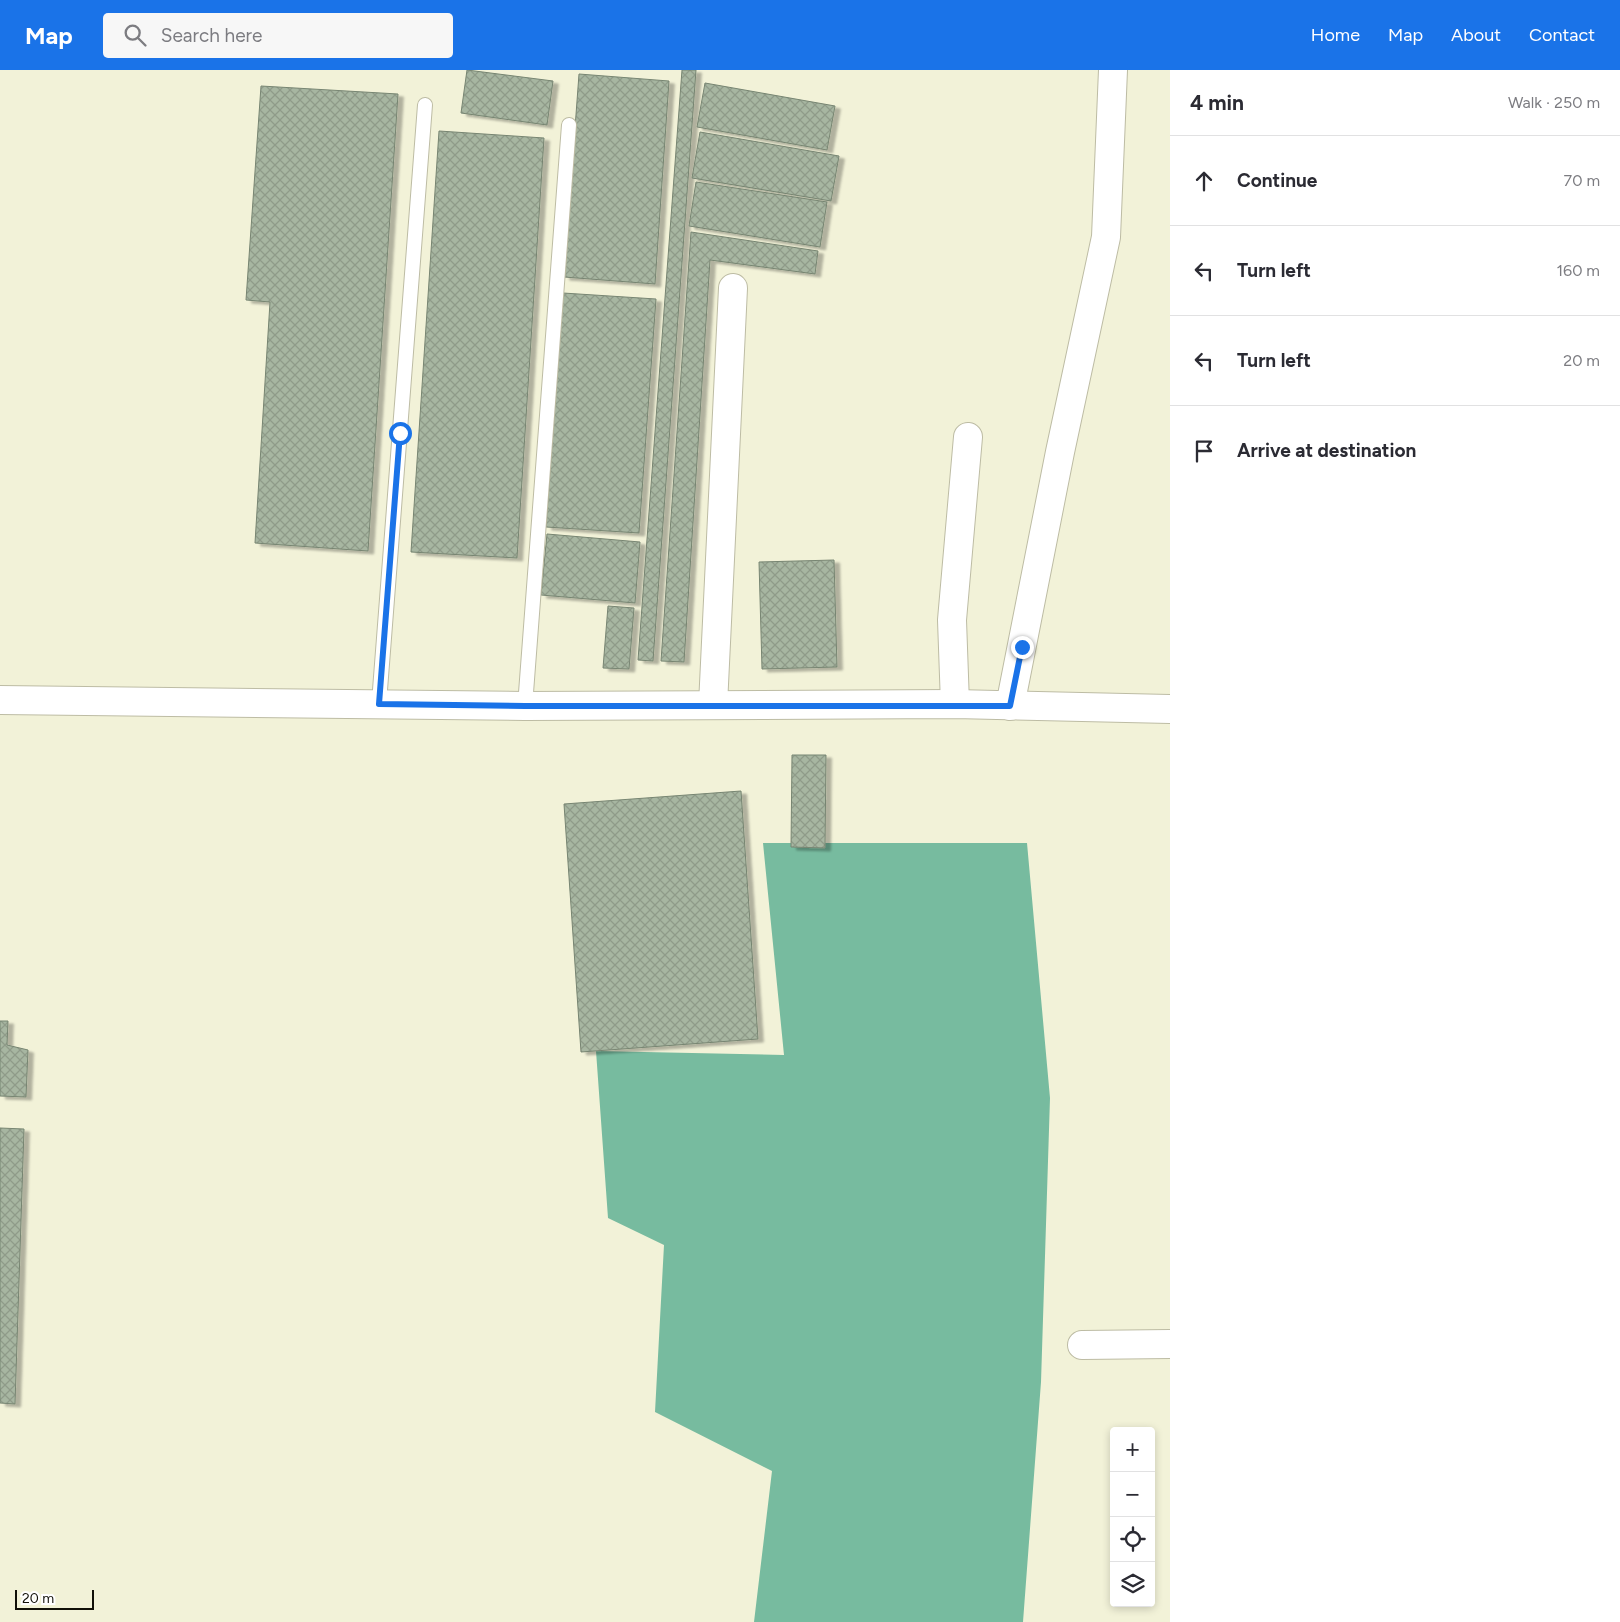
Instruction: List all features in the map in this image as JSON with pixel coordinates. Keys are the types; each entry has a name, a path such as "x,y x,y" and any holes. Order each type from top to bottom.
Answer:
{"street":[{"path":"1010,706 1058,461 1106,237 1113,70"},
{"path":"714,705 734,288"},
{"path":"955,704 952,620 960,550 968,437"},
{"path":"0,700 525,706 955,704 1170,709"},
{"path":"1082,1345 1170,1344"}],"lane":[{"path":"379,704 424,105"},
{"path":"525,706 569,125"}],"shaded area":[{"path":"763,843 1027,843 1050,1098 1041,1382 1023,1622 754,1622 772,1471 655,1412 664,1245 608,1218 596,1051 784,1055"}],"building":[{"path":"467,70 553,81 547,125 461,113"},
{"path":"682,70 696,70 653,661 638,660"},
{"path":"579,74 669,81 655,284 564,277"},
{"path":"705,83 835,106 827,150 697,127"},
{"path":"261,86 398,94 368,551 255,543 270,302 246,300"},
{"path":"439,131 544,138 517,558 411,552"},
{"path":"700,132 839,156 831,201 692,178"},
{"path":"696,182 827,202 820,247 689,226"},
{"path":"691,232 818,251 815,274 710,260 684,662 661,661"},
{"path":"563,293 656,299 639,533 546,527"},
{"path":"547,534 640,542 635,603 541,595"},
{"path":"834,560 837,667 762,669 759,562"},
{"path":"608,606 634,608 629,669 603,668"},
{"path":"792,755 826,755 825,848 791,847"},
{"path":"741,791 758,1039 581,1052 564,804"},
{"path":"0,1021 8,1021 7,1045 28,1050 26,1097 0,1096"},
{"path":"0,1128 24,1129 15,1404 0,1403"}],"route":[{"path":"400,433 379,704 525,706 955,704 1010,706 1022,647"}]}
